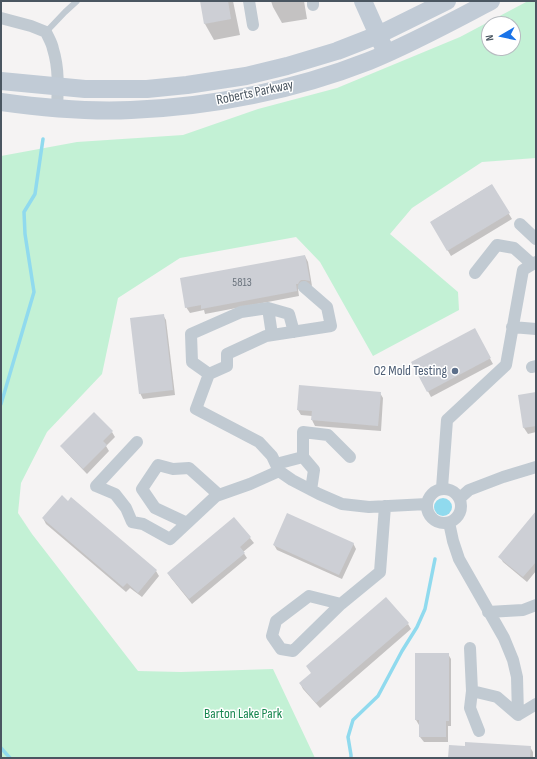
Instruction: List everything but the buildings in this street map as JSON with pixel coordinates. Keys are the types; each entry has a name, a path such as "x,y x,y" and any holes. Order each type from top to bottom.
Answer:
{"main road":[{"path":"363,1 387,54"},
{"name":"Roberts Parkway","path":"1,81 86,89 147,89 187,85 246,76 287,66 337,51 378,35 447,1"},
{"name":"Roberts Parkway","path":"1,102 57,108 130,110 207,103 251,96 309,82 368,62 440,28 491,1"}],"street":[{"path":"249,1 253,25"},
{"path":"1,18 31,26 46,32 53,48 57,67 57,108"},
{"path":"520,224 536,239"},
{"path":"442,488 447,420 506,365 523,270 534,263 514,248 497,245 475,273"},
{"path":"304,287 327,307 331,326 266,336 227,354 227,366 209,374 196,409 259,442 272,456 277,468 292,480 342,504 369,507 427,504"},
{"path":"209,374 192,362 191,334 241,312 268,308 289,314 294,332"},
{"path":"268,308 272,336"},
{"path":"512,327 536,329"},
{"path":"311,490 314,470 303,457 303,432 328,435 350,457"},
{"path":"137,442 96,486 115,494 126,508 132,522 143,524 170,539 216,496 250,484 277,468 303,457"},
{"path":"188,523 155,508 142,489 158,466 173,469 189,468 219,495"},
{"path":"460,498 469,490 503,477 536,467"},
{"path":"442,488 452,490 460,498 461,509 459,514 452,522 442,524 433,520 427,512 426,508 429,497 437,490 442,488"},
{"path":"341,604 309,596 276,621 272,636 281,649 293,651 341,604 380,572 385,506"},
{"path":"447,523 450,527 452,541 459,559 504,638 513,660 517,677 518,715"},
{"path":"488,612 523,610 536,605"},
{"path":"470,648 472,691 470,708 479,731"},
{"path":"472,691 497,698 518,715"},
{"path":"518,715 536,704"}],"lane":[{"path":"46,32 77,1"}],"green space":[{"name":"Barton Lake Park","path":"528,1 536,1 536,158 482,162 412,208 390,234 458,292 459,310 373,356 320,262 296,237 180,258 118,298 102,374 47,432 21,483 18,513 32,534 138,671 181,672 273,669 315,758 1,758 1,156 77,142 183,135 258,109 337,88 460,37 481,26 481,56 521,56 521,16 500,16"}],"water":[{"path":"439,498 447,498 452,503 450,514 447,516 439,516 434,511 434,503"}],"waterway":[{"path":"1,404 34,292 25,234 24,212 35,194 43,139"},
{"path":"351,758 348,737 353,720 378,696 402,651 417,627 425,609 435,559"},
{"path":"1,748 10,758"}],"place":[{"name":"O2 Mold Testing","path":"455,371"}]}
